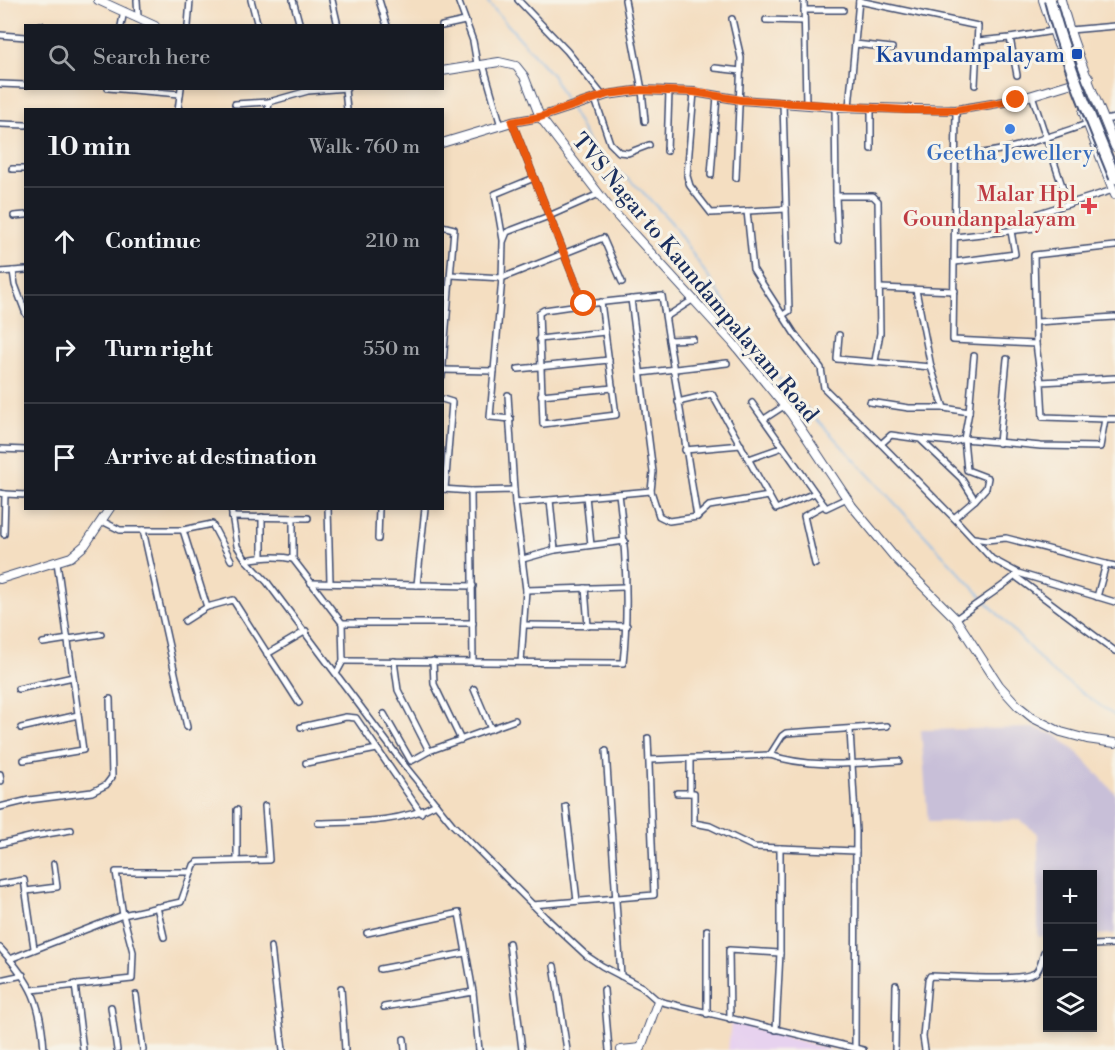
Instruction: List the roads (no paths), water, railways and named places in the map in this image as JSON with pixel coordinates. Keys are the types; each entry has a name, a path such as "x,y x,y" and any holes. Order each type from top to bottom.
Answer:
{"highway":[{"path":"1050,0 1056,25 1115,178"},
{"path":"1056,0 1077,67 1115,159"}],"main road":[{"path":"98,0 151,24"},
{"path":"1043,0 1071,83 1114,193"},
{"path":"1061,0 1077,54 1089,78 1115,147"},
{"name":"TVS Nagar to Kaundampalayam Road","path":"444,71 499,62 516,66 525,76 540,117 599,194 733,343 784,406 847,498 896,559 956,619 999,685 1017,706 1040,722 1061,732 1115,743"},
{"path":"444,142 512,122 540,117 595,99 642,90 694,92 741,100 783,103 956,110 1032,95 1089,78"},
{"path":"0,579 71,557 85,545 109,510"},
{"path":"621,1050 640,1049 658,1001"}],"street":[{"path":"137,0 138,17"},
{"path":"188,24 190,0"},
{"path":"251,0 257,24"},
{"path":"293,0 299,24"},
{"path":"332,0 338,24"},
{"path":"379,0 386,24"},
{"path":"458,0 501,126"},
{"path":"518,0 567,51 595,99 610,143 619,152 628,153 649,145"},
{"path":"625,0 642,90 645,121"},
{"path":"804,0 806,104"},
{"path":"849,107 859,1 978,26 975,85"},
{"path":"804,10 843,10"},
{"path":"121,24 124,11"},
{"path":"732,19 741,58 736,178"},
{"path":"766,20 804,21"},
{"path":"444,26 465,21"},
{"path":"1070,30 1115,26"},
{"path":"977,41 1053,31"},
{"path":"0,35 24,38"},
{"path":"1010,38 1017,75"},
{"path":"855,44 892,48"},
{"path":"715,68 741,71"},
{"path":"0,84 24,85"},
{"path":"157,90 181,91 178,108"},
{"path":"235,104 269,102 308,91 327,90"},
{"path":"346,90 347,108"},
{"path":"667,151 669,91"},
{"path":"694,92 687,176 690,186 711,213 786,209"},
{"path":"1032,95 1068,204"},
{"path":"711,175 717,96"},
{"path":"268,108 269,102"},
{"path":"783,103 789,312 783,315"},
{"path":"835,106 838,240"},
{"path":"871,108 871,149"},
{"path":"956,110 954,340 1036,344"},
{"path":"1104,120 1115,118"},
{"path":"512,122 584,304"},
{"path":"0,124 24,124"},
{"path":"955,155 977,155 1047,138 1087,124"},
{"path":"12,169 24,169"},
{"path":"511,419 490,417 503,242 495,194 534,178"},
{"path":"1039,213 1114,193"},
{"path":"503,242 507,232 599,194"},
{"path":"836,196 873,196 877,198 880,333 875,362"},
{"path":"747,211 753,269 821,368 824,388 974,538 992,559 1016,574 1115,651"},
{"path":"14,216 24,215"},
{"path":"444,226 454,229 451,275 445,304 444,335"},
{"path":"955,237 1035,228"},
{"path":"955,262 1015,254 1011,231"},
{"path":"451,275 502,278 603,238 622,282"},
{"path":"1115,246 1034,255 1036,344 1043,417 1115,419"},
{"path":"0,272 24,270"},
{"path":"13,271 15,285 24,309"},
{"path":"880,288 955,291"},
{"path":"916,290 931,367 944,408"},
{"path":"602,302 616,416 543,424 539,313 544,310 584,304 602,302 631,299 662,296 697,517"},
{"path":"631,299 653,472 651,492 656,511 664,520 669,521 697,517 709,506 769,496"},
{"path":"666,317 694,299"},
{"path":"1036,322 1115,317"},
{"path":"539,339 605,332"},
{"path":"839,335 837,359 931,367"},
{"path":"669,340 693,339"},
{"path":"954,518 986,488 988,478 967,470 964,440 974,356"},
{"path":"999,443 1007,359"},
{"path":"518,369 609,360"},
{"path":"641,373 727,363"},
{"path":"444,370 494,370"},
{"path":"1041,382 1115,378"},
{"path":"541,395 613,388"},
{"path":"678,402 712,394 776,509 815,493"},
{"path":"508,395 515,503 525,590 521,662"},
{"path":"444,400 452,402 444,489 514,490"},
{"path":"870,402 909,408 944,408 969,412"},
{"path":"752,403 826,508 847,498"},
{"path":"764,419 784,406"},
{"path":"881,444 891,435 953,441 1100,447 1105,419"},
{"path":"920,439 961,478 975,500"},
{"path":"685,450 741,445"},
{"path":"749,459 783,447"},
{"path":"0,449 24,450"},
{"path":"471,491 473,662"},
{"path":"515,503 651,492"},
{"path":"4,534 3,493 24,495"},
{"path":"343,661 623,663 627,626 625,541 619,494"},
{"path":"586,496 591,546"},
{"path":"550,500 555,550"},
{"path":"815,564 804,516 824,505"},
{"path":"231,510 237,546 246,560 267,582 306,631 405,766 453,825 586,956 642,987 658,1001 862,1050"},
{"path":"328,510 330,582"},
{"path":"378,539 379,510"},
{"path":"417,585 425,510"},
{"path":"232,517 308,518"},
{"path":"262,517 262,557"},
{"path":"293,518 293,559 342,623 343,661 337,672"},
{"path":"102,521 120,530 183,530 212,524 231,560"},
{"path":"143,530 187,727"},
{"path":"183,530 207,607"},
{"path":"974,538 987,540 1006,538 1115,566"},
{"path":"523,559 555,550 625,541"},
{"path":"246,560 262,557 293,559"},
{"path":"24,760 83,750 57,562"},
{"path":"1097,597 1106,564"},
{"path":"956,619 975,604 995,593 1016,574"},
{"path":"1016,574 1115,602"},
{"path":"310,583 473,586"},
{"path":"525,590 625,587"},
{"path":"585,588 588,626"},
{"path":"185,621 207,607 233,600 299,703"},
{"path":"342,623 473,623"},
{"path":"524,625 627,626"},
{"path":"267,654 306,631"},
{"path":"43,643 101,634"},
{"path":"394,661 398,690 429,751"},
{"path":"433,661 434,684 461,740"},
{"path":"18,689 73,677"},
{"path":"474,689 491,729"},
{"path":"0,807 29,800 92,792 106,785 112,777 110,699"},
{"path":"384,714 412,760"},
{"path":"21,728 78,715"},
{"path":"301,727 352,716 362,726 421,813"},
{"path":"405,766 429,751 515,720"},
{"path":"770,755 786,733 887,726"},
{"path":"850,730 856,851 855,1047"},
{"path":"532,904 654,895 648,738"},
{"path":"306,763 377,749"},
{"path":"606,751 621,976"},
{"path":"649,760 770,755 787,761 815,763 899,761"},
{"path":"690,759 690,793"},
{"path":"0,774 1,781"},
{"path":"677,793 694,793 694,822 710,826 754,848 856,851"},
{"path":"318,823 371,820 421,813 436,804"},
{"path":"10,959 123,915 181,902 191,872 198,862 269,860 265,806"},
{"path":"566,807 577,901"},
{"path":"237,810 237,860"},
{"path":"0,844 70,830"},
{"path":"777,1030 780,848"},
{"path":"26,891 57,887 54,864"},
{"path":"32,990 132,979 133,952 123,915 116,872 191,872"},
{"path":"0,884 24,880 34,948"},
{"path":"157,907 164,937"},
{"path":"367,933 459,913 473,992 479,1050"},
{"path":"707,930 707,1014"},
{"path":"509,944 522,1050"},
{"path":"1097,945 1115,945"},
{"path":"271,947 283,1050"},
{"path":"0,948 23,975 32,990 41,1020 44,1050"},
{"path":"730,1019 729,950 780,952"},
{"path":"380,969 465,953"},
{"path":"925,1050 923,1037 930,975 1001,978 1036,973 1043,955"},
{"path":"554,966 567,1050"},
{"path":"0,980 23,975"},
{"path":"75,984 83,1050"},
{"path":"895,1050 897,985"},
{"path":"341,988 345,1050"},
{"path":"604,990 609,1050"},
{"path":"384,1006 473,992"},
{"path":"136,995 143,1050"},
{"path":"111,1007 117,1050"},
{"path":"404,1039 405,1050"}],"waterway":[{"path":"486,0 552,75 568,105"},
{"path":"571,109 595,153 639,188 671,222 771,370 1050,670 1115,716"}],"place":[{"name":"Kavundampalayam","path":"1077,54"},
{"name":"Geetha Jewellery","path":"1010,129"},
{"name":"Malar Hpl Goundanpalayam","path":"1089,206"}]}
